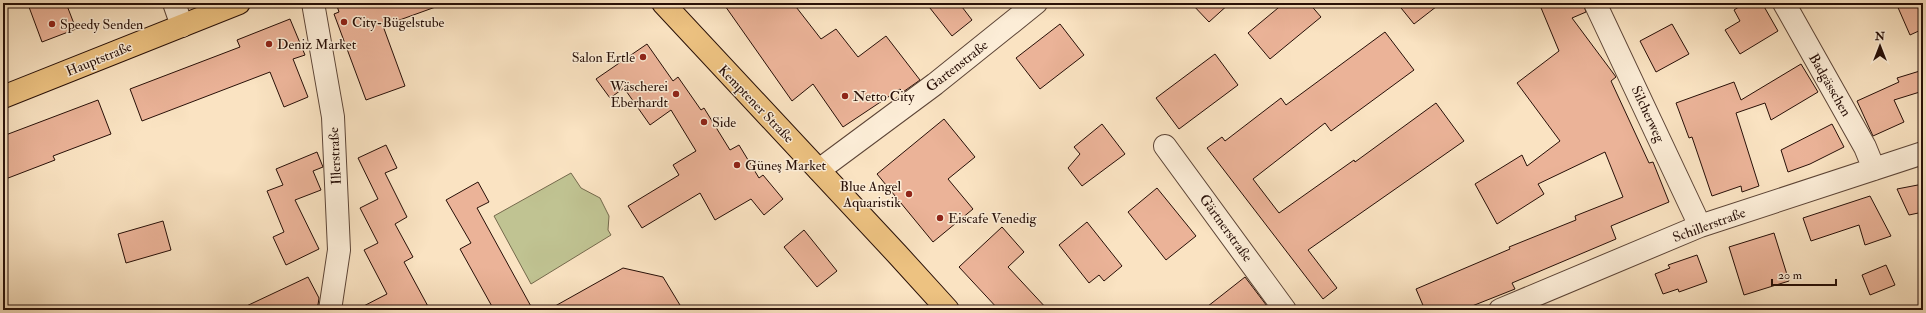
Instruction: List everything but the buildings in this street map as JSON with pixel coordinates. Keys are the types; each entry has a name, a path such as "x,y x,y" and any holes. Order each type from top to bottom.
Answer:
{"main road":[{"name":"Hauptstraße","path":"3,97 239,3"},
{"name":"Kemptener Straße","path":"663,3 948,310"}],"street":[{"path":"174,3 182,26"},
{"name":"Illerstraße","path":"313,3 333,124 339,250 330,310"},
{"name":"Gartenstraße","path":"819,170 935,84 1036,3"},
{"name":"Silcherweg","path":"1595,3 1700,226"},
{"name":"Badgässchen","path":"1784,3 1865,147 1874,169"},
{"name":"Gärtnerstraße","path":"1165,146 1285,310"},
{"name":"Schillerstraße","path":"1500,310 1700,226 1923,153"}],"green space":[{"path":"571,173 581,188 600,198 609,216 608,230 611,235 531,284 494,216"}],"place":[{"name":"City-Bügelstube","path":"344,22"},
{"name":"Speedy Senden","path":"52,24"},
{"name":"Deniz Market","path":"269,44"},
{"name":"Salon Ertle","path":"643,57"},
{"name":"Wäscherei Eberhardt","path":"676,94"},
{"name":"Netto City","path":"845,96"},
{"name":"Side","path":"704,122"},
{"name":"Güneş Market","path":"737,165"},
{"name":"Blue Angel Aquaristik","path":"909,194"},
{"name":"Eiscafe Venedig","path":"940,218"}]}
